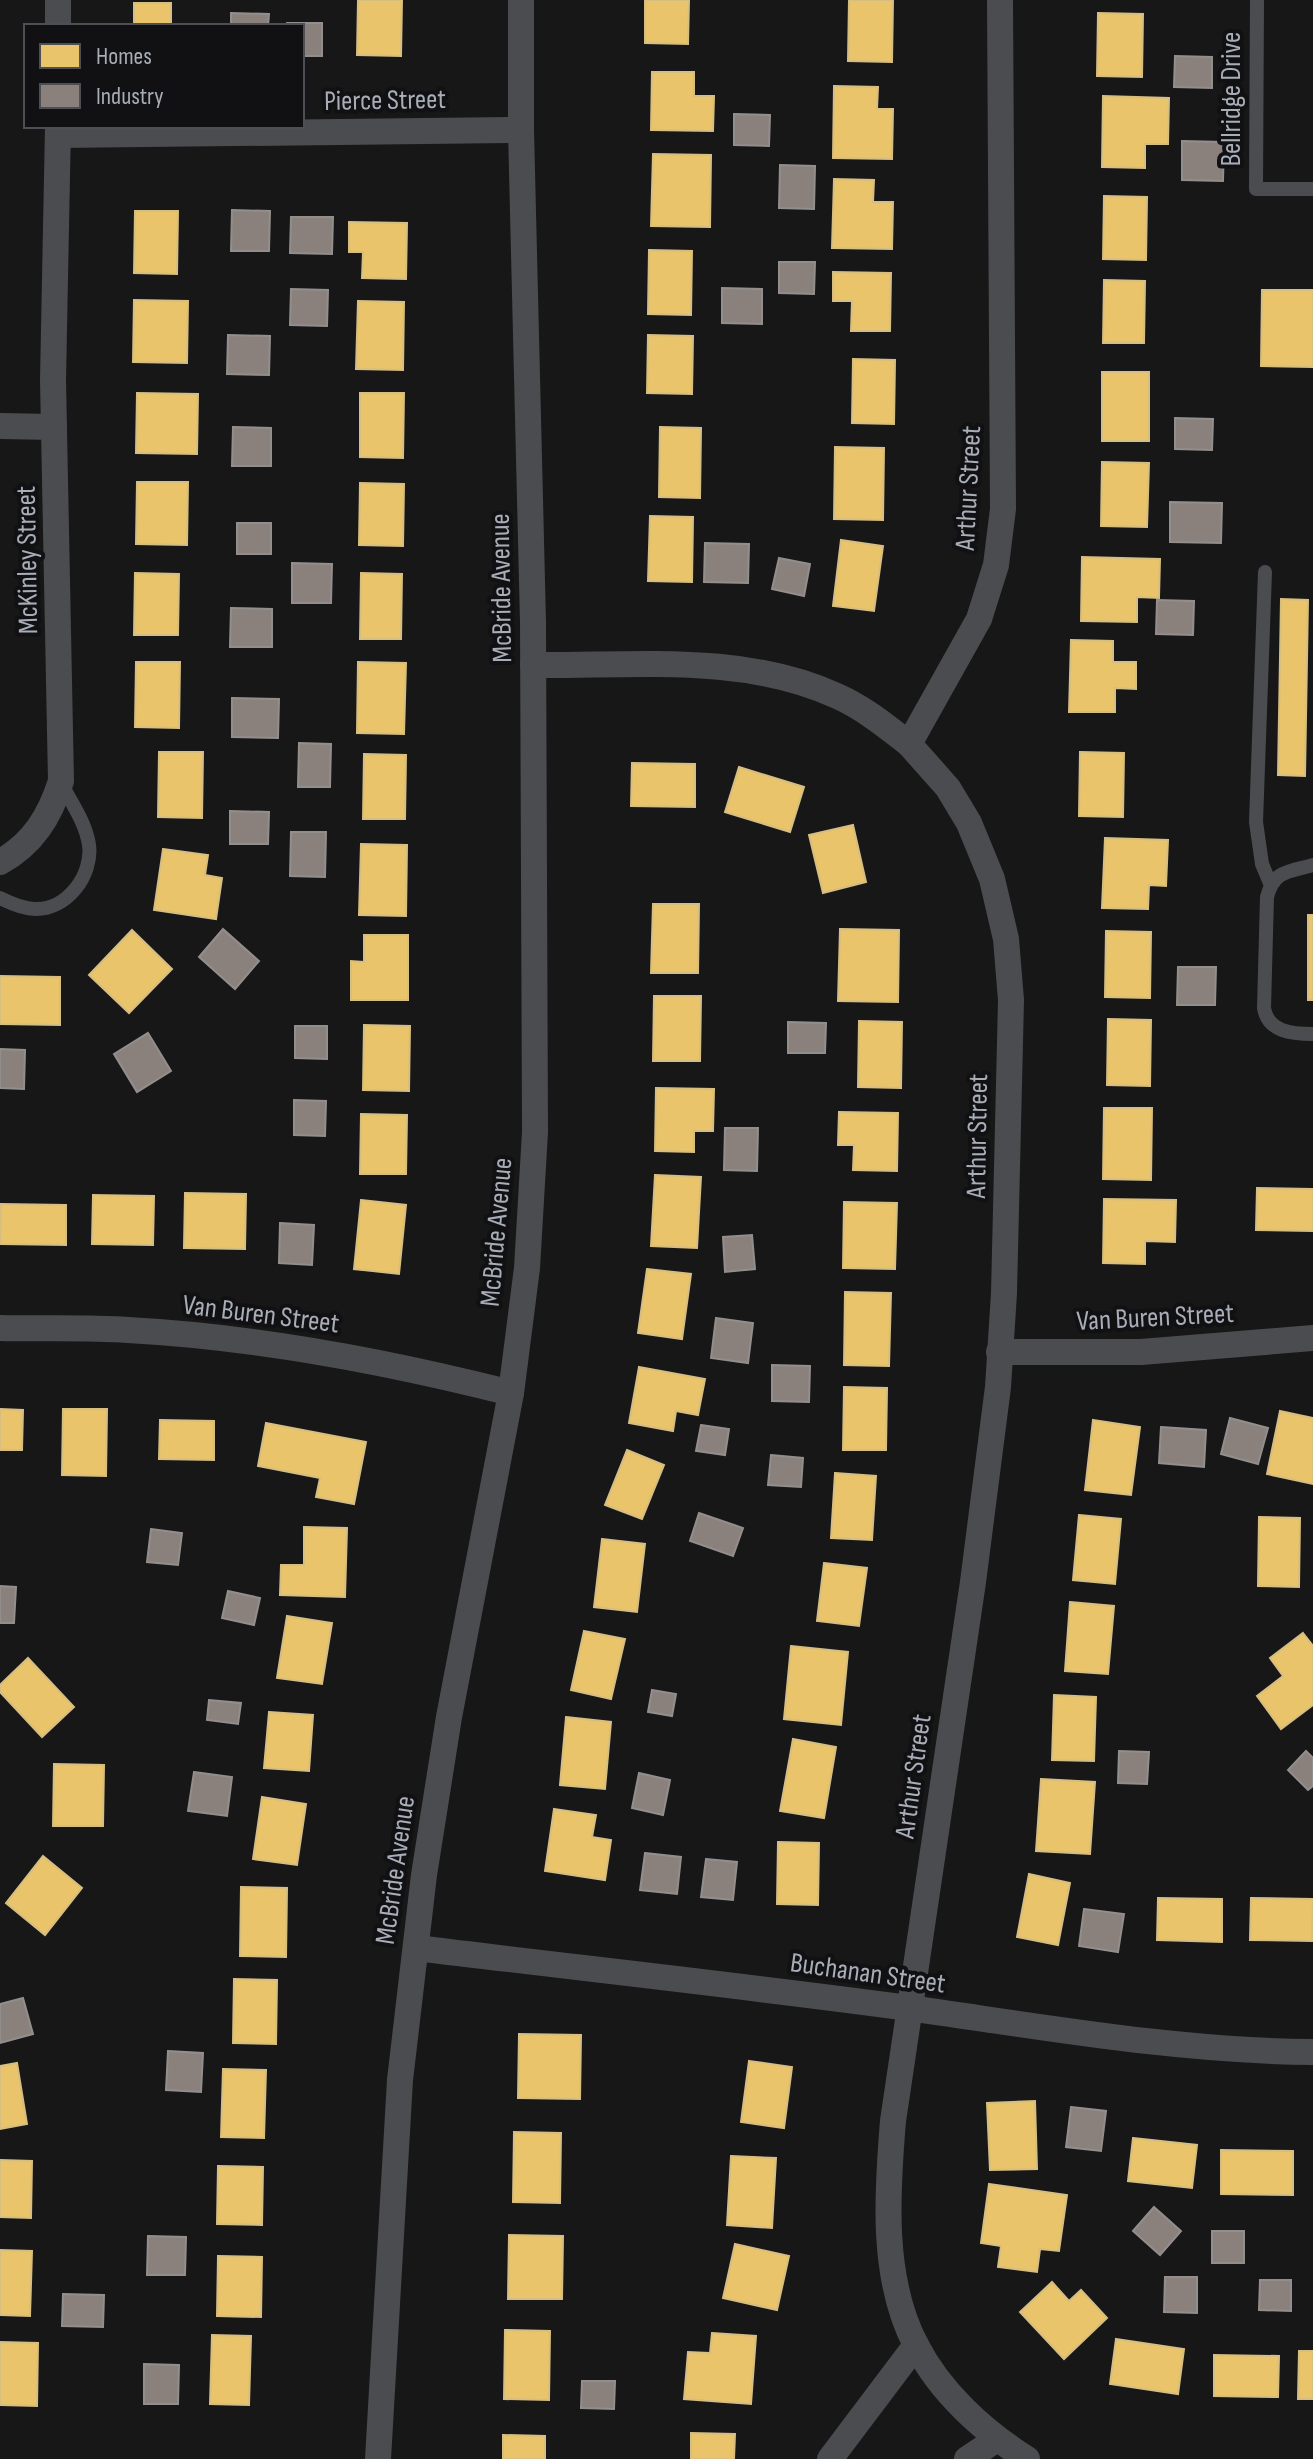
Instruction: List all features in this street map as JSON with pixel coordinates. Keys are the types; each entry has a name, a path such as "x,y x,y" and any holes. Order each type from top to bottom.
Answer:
{"street":[{"path":"58,0 58,24"},
{"name":"McBride Avenue","path":"378,2459 400,2080 424,1875 449,1717 511,1393 527,1268 535,1132 533,665 521,0"},
{"name":"Arthur Street","path":"1000,0 1003,509 996,565 979,619 909,744 948,788 969,823 992,879 1006,939 1011,1000 1004,1293 998,1387 973,1582 893,2121 888,2180 891,2253 898,2297 916,2345 958,2403 997,2439 1027,2459"},
{"name":"Pierce Street","path":"58,130 521,130"},
{"name":"McKinley Street","path":"0,862 29,841 44,822 61,781 54,427 58,130"},
{"path":"0,426 54,427"},
{"path":"533,665 713,665 767,672 839,697 877,719 909,744"},
{"name":"Van Buren Street","path":"0,1328 127,1330 216,1337 324,1352 431,1373 511,1393"},
{"name":"Van Buren Street","path":"999,1352 1141,1352 1313,1338"},
{"name":"Buchanan Street","path":"416,1948 910,2008 1113,2039 1257,2052 1313,2052"},
{"path":"830,2459 916,2345"},
{"path":"967,2459 997,2439"}],"lane":[{"name":"Bellridge Drive","path":"1257,0 1256,189 1313,189"},
{"path":"1265,572 1256,822 1262,864 1270,883 1264,1008 1266,1019 1273,1026 1296,1034 1313,1034"},
{"path":"0,898 34,909 52,907 67,898 80,884 88,864 90,846 61,781"},
{"path":"1270,883 1279,875 1313,865"}],"building: Homes":[{"path":"358,0 402,0 401,56 357,55"},
{"path":"645,0 689,0 688,44 645,43"},
{"path":"849,0 893,0 892,62 848,61"},
{"path":"134,3 171,3 171,24 134,24"},
{"path":"1098,13 1143,14 1142,77 1097,76"},
{"path":"652,72 694,72 694,96 714,96 713,131 651,130"},
{"path":"834,86 878,87 877,109 893,109 892,159 833,158"},
{"path":"1103,96 1169,98 1168,144 1145,144 1145,168 1102,167"},
{"path":"653,154 711,155 710,227 651,226"},
{"path":"834,179 874,180 873,202 893,202 892,249 832,248"},
{"path":"1104,196 1147,197 1146,260 1103,259"},
{"path":"135,211 178,211 177,274 134,273"},
{"path":"349,222 407,223 406,279 362,278 363,252 349,252"},
{"path":"649,250 692,251 691,315 648,314"},
{"path":"833,272 891,273 890,331 851,331 852,301 833,301"},
{"path":"1104,280 1145,281 1144,343 1103,343"},
{"path":"1262,290 1313,290 1313,367 1261,366"},
{"path":"134,300 188,301 187,363 133,362"},
{"path":"358,301 404,302 403,370 356,369"},
{"path":"648,335 693,336 692,394 647,393"},
{"path":"853,359 895,360 894,424 852,423"},
{"path":"1102,372 1149,372 1149,441 1102,441"},
{"path":"137,393 198,394 197,454 136,453"},
{"path":"360,393 404,393 403,458 360,457"},
{"path":"660,427 701,428 700,498 659,497"},
{"path":"835,447 884,448 883,520 834,519"},
{"path":"1102,462 1149,463 1147,527 1101,526"},
{"path":"137,482 188,482 187,545 136,544"},
{"path":"360,483 404,484 403,546 359,545"},
{"path":"650,516 693,517 692,582 648,581"},
{"path":"841,540 883,546 874,611 833,606"},
{"path":"1082,557 1160,559 1159,598 1137,597 1137,622 1081,621"},
{"path":"135,573 179,574 178,635 134,635"},
{"path":"361,573 402,574 401,639 360,639"},
{"path":"1281,599 1308,600 1305,776 1278,775"},
{"path":"1071,640 1113,641 1113,662 1136,662 1136,689 1115,688 1115,712 1069,712"},
{"path":"136,662 180,662 179,728 135,727"},
{"path":"358,662 406,663 404,734 357,733"},
{"path":"159,752 203,752 202,818 158,817"},
{"path":"1080,752 1124,753 1123,817 1079,816"},
{"path":"364,754 406,755 405,819 363,819"},
{"path":"632,763 695,764 695,807 631,806"},
{"path":"739,767 804,787 790,832 725,812"},
{"path":"853,825 866,882 823,893 809,835"},
{"path":"1105,838 1168,840 1166,886 1149,885 1148,909 1102,908"},
{"path":"361,844 407,845 406,916 359,915"},
{"path":"163,849 208,855 205,875 222,878 216,919 154,910"},
{"path":"653,904 699,904 698,973 651,973"},
{"path":"1308,915 1313,915 1313,1000 1308,1000"},
{"path":"840,929 899,930 898,1002 838,1001"},
{"path":"132,930 172,969 129,1013 89,975"},
{"path":"1106,931 1151,932 1150,998 1105,997"},
{"path":"364,935 408,935 408,1000 351,1000 351,961 364,962"},
{"path":"0,976 60,977 60,1025 0,1024"},
{"path":"654,996 701,996 700,1061 653,1061"},
{"path":"1108,1019 1151,1020 1150,1086 1107,1085"},
{"path":"859,1021 902,1022 901,1088 858,1087"},
{"path":"364,1025 410,1026 409,1091 363,1090"},
{"path":"656,1088 714,1089 713,1131 694,1131 694,1152 655,1151"},
{"path":"1104,1108 1152,1108 1151,1180 1103,1179"},
{"path":"839,1112 898,1113 897,1171 853,1170 854,1145 838,1145"},
{"path":"361,1114 407,1115 406,1174 360,1174"},
{"path":"655,1175 701,1177 697,1248 651,1246"},
{"path":"1257,1188 1313,1189 1313,1231 1256,1230"},
{"path":"185,1193 246,1194 245,1249 184,1248"},
{"path":"93,1195 154,1196 153,1245 92,1244"},
{"path":"1104,1199 1176,1200 1175,1242 1145,1241 1145,1264 1103,1263"},
{"path":"361,1200 406,1205 399,1274 354,1269"},
{"path":"844,1202 897,1203 895,1269 843,1268"},
{"path":"1,1204 66,1205 66,1245 0,1244"},
{"path":"647,1269 691,1274 682,1339 638,1333"},
{"path":"845,1292 891,1293 889,1366 844,1365"},
{"path":"639,1367 705,1379 698,1415 676,1411 673,1431 629,1423"},
{"path":"844,1387 887,1388 886,1450 843,1450"},
{"path":"0,1409 23,1410 22,1450 0,1450"},
{"path":"63,1409 107,1409 106,1476 62,1475"},
{"path":"1280,1411 1313,1418 1313,1484 1267,1474"},
{"path":"160,1420 214,1421 214,1460 159,1459"},
{"path":"1093,1420 1140,1427 1131,1495 1085,1490"},
{"path":"266,1423 366,1442 354,1504 316,1497 320,1478 258,1466"},
{"path":"627,1450 664,1465 642,1519 605,1505"},
{"path":"835,1473 876,1476 872,1540 831,1538"},
{"path":"1079,1515 1121,1519 1115,1584 1073,1580"},
{"path":"1259,1517 1300,1518 1299,1587 1258,1586"},
{"path":"304,1527 347,1528 345,1597 280,1595 281,1565 304,1565"},
{"path":"602,1539 645,1544 637,1612 594,1607"},
{"path":"824,1563 867,1568 859,1626 817,1621"},
{"path":"1070,1602 1114,1606 1108,1674 1065,1671"},
{"path":"287,1616 332,1623 322,1684 277,1678"},
{"path":"584,1631 625,1639 611,1699 571,1690"},
{"path":"1303,1633 1313,1646 1313,1705 1281,1729 1257,1696 1283,1676 1270,1658"},
{"path":"791,1646 848,1652 841,1725 784,1719"},
{"path":"28,1658 74,1707 42,1737 0,1692 0,1685"},
{"path":"1054,1695 1096,1697 1094,1761 1052,1760"},
{"path":"269,1712 313,1715 309,1771 264,1768"},
{"path":"566,1717 611,1722 605,1789 560,1785"},
{"path":"793,1739 836,1747 824,1818 780,1811"},
{"path":"54,1764 104,1765 103,1826 53,1826"},
{"path":"1041,1779 1095,1782 1090,1854 1036,1851"},
{"path":"262,1797 306,1804 297,1865 253,1859"},
{"path":"554,1809 596,1815 592,1837 611,1840 605,1880 545,1871"},
{"path":"778,1842 819,1843 818,1905 777,1904"},
{"path":"43,1856 82,1888 45,1935 6,1903"},
{"path":"1029,1874 1070,1883 1058,1945 1017,1937"},
{"path":"241,1887 287,1888 286,1957 240,1956"},
{"path":"1158,1898 1222,1899 1222,1942 1157,1940"},
{"path":"1251,1898 1313,1899 1312,1941 1250,1940"},
{"path":"234,1979 277,1980 276,2044 233,2043"},
{"path":"519,2034 581,2035 580,2099 518,2098"},
{"path":"749,2061 792,2067 784,2128 741,2122"},
{"path":"17,2063 27,2124 0,2129 0,2066"},
{"path":"223,2069 266,2070 264,2138 221,2137"},
{"path":"1035,2101 1037,2169 990,2170 987,2103"},
{"path":"514,2132 561,2133 560,2203 513,2202"},
{"path":"1133,2138 1197,2145 1192,2188 1128,2181"},
{"path":"1221,2150 1293,2151 1293,2195 1221,2194"},
{"path":"731,2156 776,2158 772,2228 727,2225"},
{"path":"0,2160 32,2161 31,2218 0,2217"},
{"path":"218,2166 263,2167 262,2225 217,2224"},
{"path":"989,2184 1067,2195 1059,2251 1040,2249 1037,2272 998,2267 1001,2246 981,2243"},
{"path":"509,2235 563,2236 562,2299 508,2299"},
{"path":"735,2244 789,2256 777,2310 723,2298"},
{"path":"0,2250 32,2251 30,2316 0,2315"},
{"path":"218,2256 262,2257 261,2317 217,2316"},
{"path":"1052,2282 1069,2301 1081,2290 1107,2318 1064,2359 1020,2312"},
{"path":"505,2330 550,2331 549,2400 504,2399"},
{"path":"712,2333 756,2336 751,2404 684,2399 688,2352 710,2353"},
{"path":"212,2335 251,2336 249,2405 210,2404"},
{"path":"1116,2339 1184,2349 1178,2394 1110,2384"},
{"path":"0,2342 38,2343 37,2406 0,2405"},
{"path":"1299,2351 1313,2351 1313,2399 1298,2399"},
{"path":"1214,2355 1279,2356 1278,2397 1214,2396"},
{"path":"691,2433 735,2434 734,2459 691,2459"},
{"path":"503,2435 545,2436 545,2459 503,2459"}],"building: Industry":[{"path":"231,13 269,14 268,24 231,24"},
{"path":"322,23 322,56 304,56 304,24 287,24"},
{"path":"1175,56 1212,57 1212,88 1174,87"},
{"path":"734,114 770,115 769,146 734,145"},
{"path":"1182,141 1224,142 1223,181 1182,180"},
{"path":"780,165 815,166 814,209 779,208"},
{"path":"232,210 270,211 269,251 231,251"},
{"path":"291,217 333,217 332,254 290,253"},
{"path":"779,262 815,262 814,294 779,293"},
{"path":"722,288 762,289 762,324 722,323"},
{"path":"291,289 328,290 327,326 290,325"},
{"path":"228,335 270,336 269,375 227,374"},
{"path":"1175,418 1213,419 1212,450 1175,449"},
{"path":"233,427 271,428 271,466 232,466"},
{"path":"1170,502 1222,503 1221,543 1170,542"},
{"path":"237,523 271,523 271,554 237,554"},
{"path":"705,543 749,544 748,583 704,582"},
{"path":"779,558 810,564 804,596 772,589"},
{"path":"292,563 332,564 331,603 292,603"},
{"path":"1157,600 1194,601 1193,635 1156,634"},
{"path":"231,608 272,609 272,647 230,647"},
{"path":"232,698 279,699 278,738 232,737"},
{"path":"299,743 331,744 330,787 298,787"},
{"path":"230,811 269,812 268,844 230,844"},
{"path":"291,832 326,832 325,877 290,876"},
{"path":"223,929 259,961 235,989 199,957"},
{"path":"1178,967 1216,967 1215,1005 1177,1005"},
{"path":"788,1022 826,1023 825,1053 788,1053"},
{"path":"295,1026 327,1026 327,1059 295,1058"},
{"path":"148,1033 171,1071 137,1092 114,1054"},
{"path":"0,1049 25,1050 24,1089 0,1088"},
{"path":"294,1100 326,1101 325,1136 294,1135"},
{"path":"725,1128 758,1128 757,1171 724,1170"},
{"path":"280,1223 314,1225 312,1265 279,1263"},
{"path":"752,1235 755,1269 725,1272 723,1237"},
{"path":"716,1318 753,1323 748,1363 711,1358"},
{"path":"772,1365 810,1366 809,1402 772,1401"},
{"path":"1230,1418 1268,1428 1258,1464 1221,1454"},
{"path":"701,1425 729,1429 725,1455 696,1451"},
{"path":"1161,1427 1206,1430 1204,1467 1159,1463"},
{"path":"771,1455 803,1458 801,1487 768,1485"},
{"path":"699,1513 743,1528 733,1556 690,1541"},
{"path":"151,1529 182,1533 178,1565 147,1562"},
{"path":"0,1586 16,1587 14,1623 0,1623"},
{"path":"228,1591 260,1598 254,1625 222,1618"},
{"path":"652,1690 676,1694 672,1716 648,1712"},
{"path":"209,1700 241,1703 238,1724 207,1720"},
{"path":"1119,1751 1149,1752 1147,1784 1118,1783"},
{"path":"1306,1751 1313,1758 1313,1786 1308,1790 1288,1770"},
{"path":"194,1772 232,1777 227,1816 188,1811"},
{"path":"639,1773 670,1780 663,1815 632,1808"},
{"path":"645,1853 681,1857 677,1894 640,1890"},
{"path":"706,1859 737,1862 733,1900 701,1897"},
{"path":"1084,1909 1124,1914 1118,1952 1079,1946"},
{"path":"23,1998 33,2034 0,2043 0,2004"},
{"path":"168,2051 203,2053 201,2092 166,2090"},
{"path":"1071,2107 1106,2111 1101,2151 1066,2147"},
{"path":"1154,2207 1181,2231 1160,2255 1133,2231"},
{"path":"1212,2231 1244,2231 1244,2263 1212,2263"},
{"path":"148,2236 186,2237 185,2275 147,2275"},
{"path":"1165,2277 1197,2277 1197,2313 1164,2312"},
{"path":"1260,2280 1291,2280 1291,2311 1259,2310"},
{"path":"63,2294 104,2295 103,2327 62,2326"},
{"path":"144,2364 179,2365 178,2404 144,2404"},
{"path":"582,2381 615,2381 614,2409 581,2408"}]}
